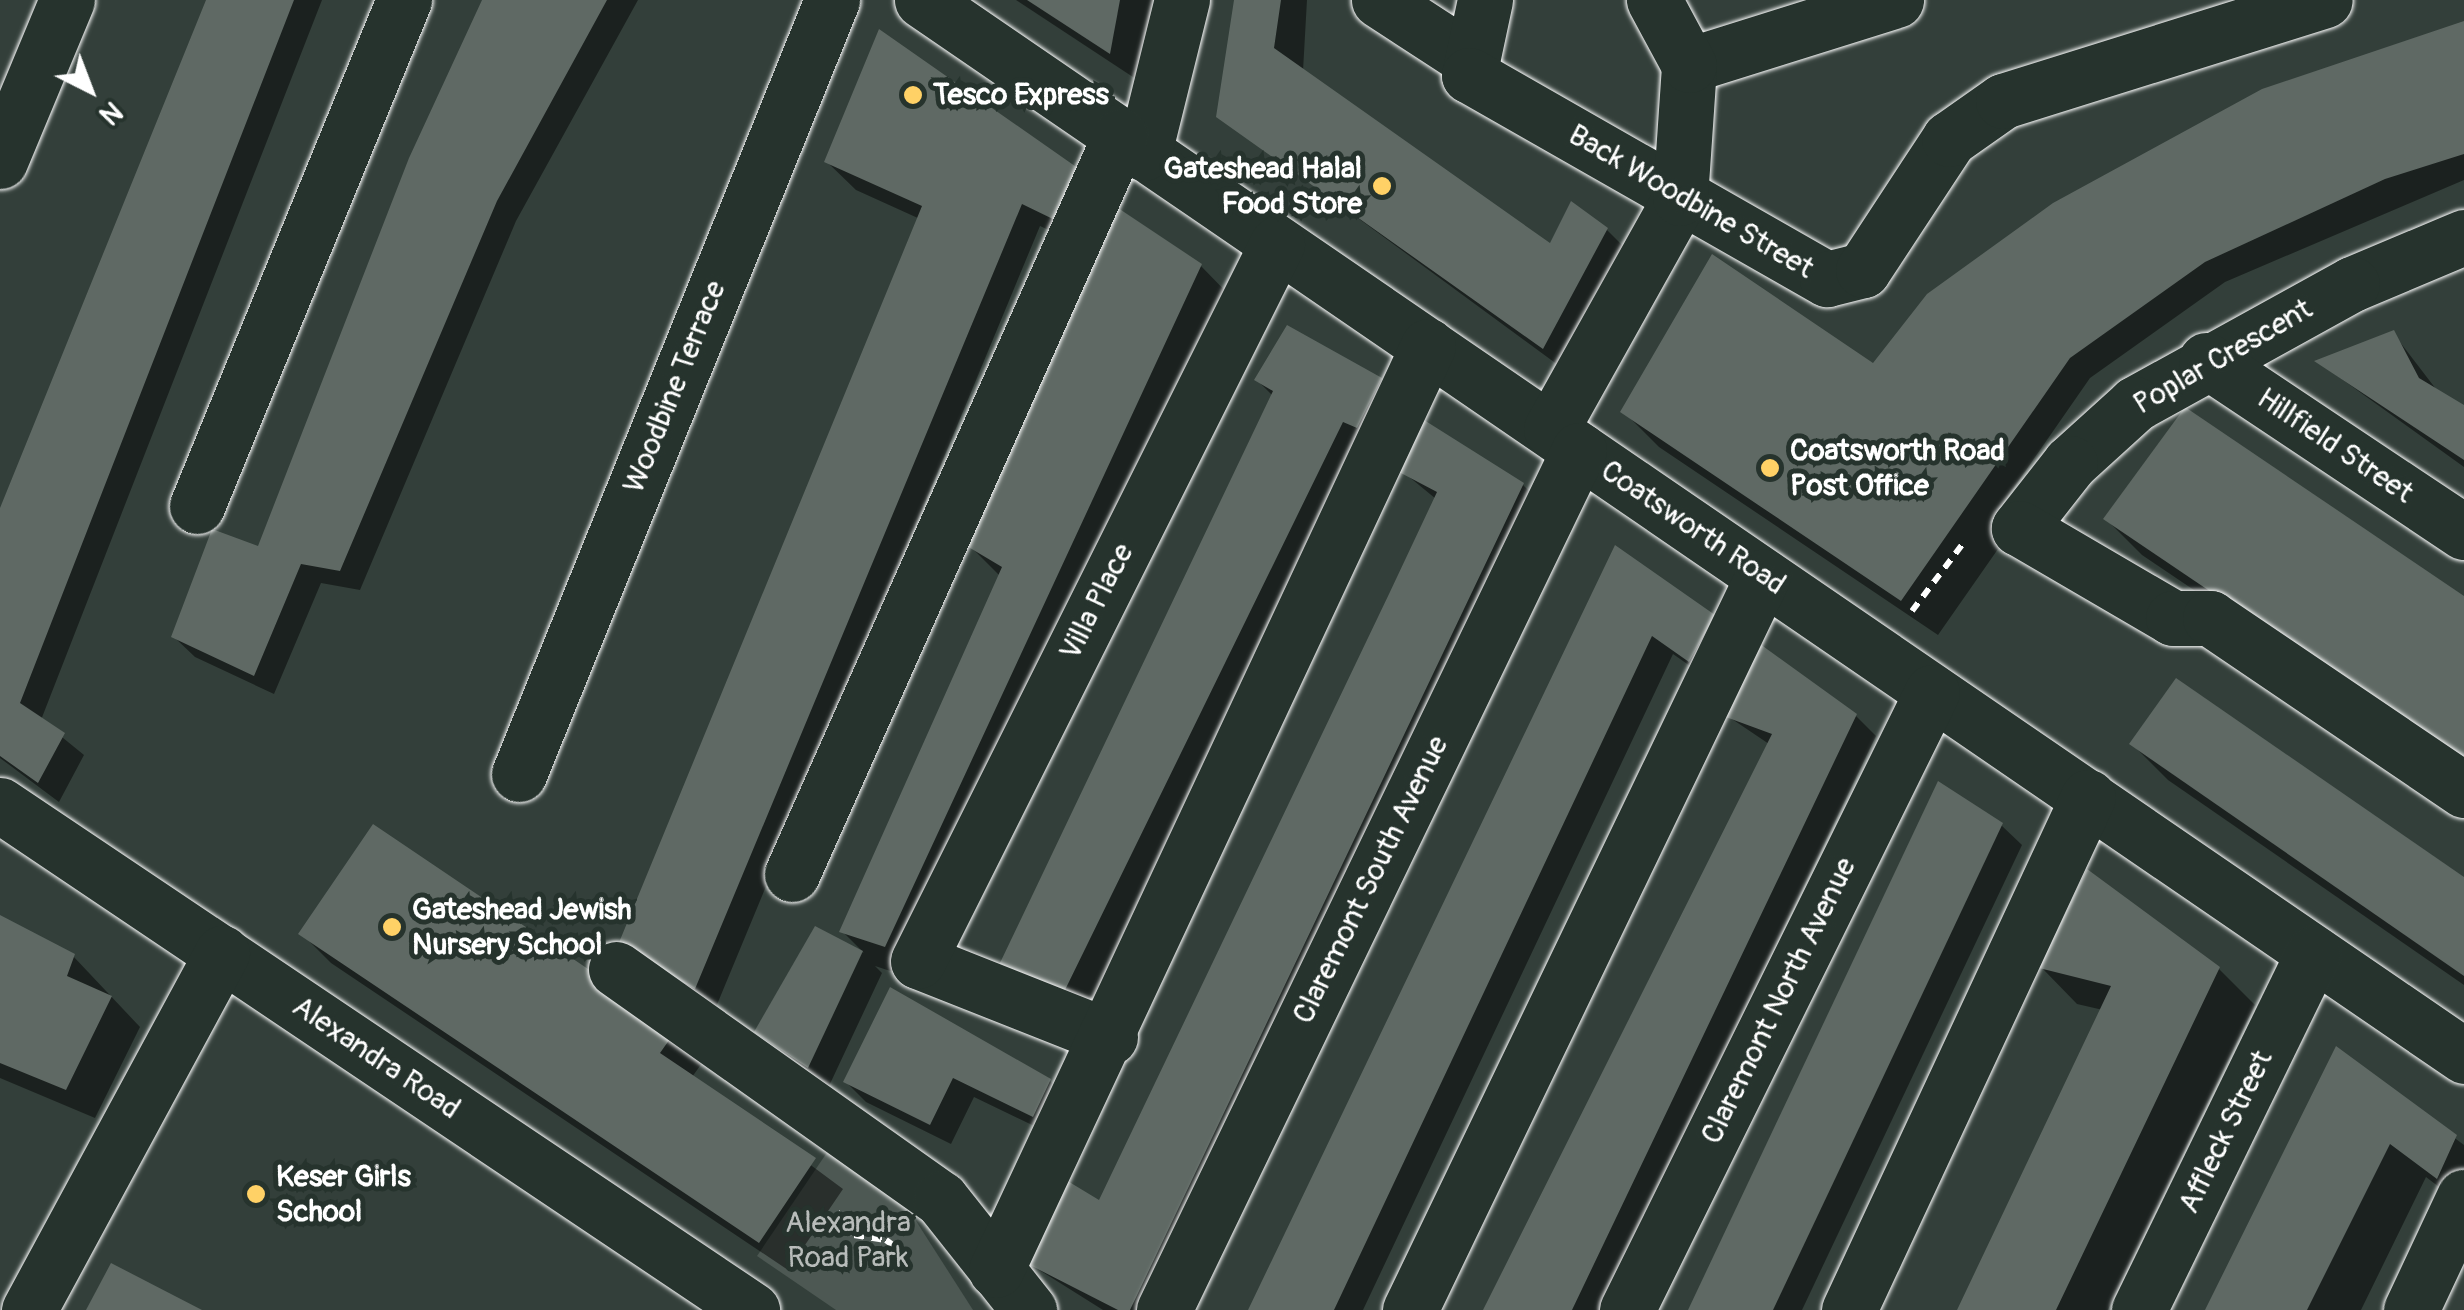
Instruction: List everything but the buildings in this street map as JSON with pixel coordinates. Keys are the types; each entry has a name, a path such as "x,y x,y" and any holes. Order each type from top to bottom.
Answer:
{"street":[{"path":"0,162 67,0"},
{"path":"197,506 404,0"},
{"name":"Woodbine Terrace","path":"518,774 832,0"},
{"name":"Coatsworth Road","path":"922,0 2464,1056"},
{"path":"792,874 1132,144 1182,0"},
{"path":"1379,0 1471,60 1485,0"},
{"path":"1654,0 1689,65 1680,198"},
{"path":"1689,65 1896,0"},
{"name":"Back Woodbine Street","path":"1471,60 1469,75 1826,279 1863,270 1949,139 2003,100 2325,0"},
{"name":"Claremont South Avenue","path":"1164,1310 1680,198"},
{"name":"Poplar Crescent","path":"2020,528 2099,433 2206,360 2464,237"},
{"name":"Villa Place","path":"1110,1037 918,961 1276,244"},
{"path":"1013,1290 1110,1037 1428,346"},
{"name":"Hillfield Street","path":"2206,360 2464,532"},
{"path":"2020,528 2173,618 2210,618 2464,790"},
{"path":"1410,1310 1763,576"},
{"name":"Claremont North Avenue","path":"1627,1310 1932,692"},
{"path":"1849,1310 2088,797"},
{"name":"Alexandra Road","path":"0,805 752,1310"},
{"path":"28,1310 222,953"},
{"name":"Affleck Street","path":"2140,1310 2313,954"},
{"path":"616,969 942,1199 1013,1290"},
{"path":"2412,1310 2464,1197"}],"path":[{"path":"1876,654 1992,508 2020,528"},
{"path":"837,1212 854,1235 886,1240 927,1277"}],"green space":[{"name":"Alexandra Road Park","path":"828,1151 902,1199 973,1310 836,1310 757,1256"}],"place":[{"name":"Tesco Express","path":"913,95"},
{"name":"Gateshead Halal Food Store","path":"1382,186"},
{"name":"Coatsworth Road Post Office","path":"1770,468"},
{"name":"Gateshead Jewish Nursery School","path":"392,927"},
{"name":"Keser Girls School","path":"256,1194"}]}
